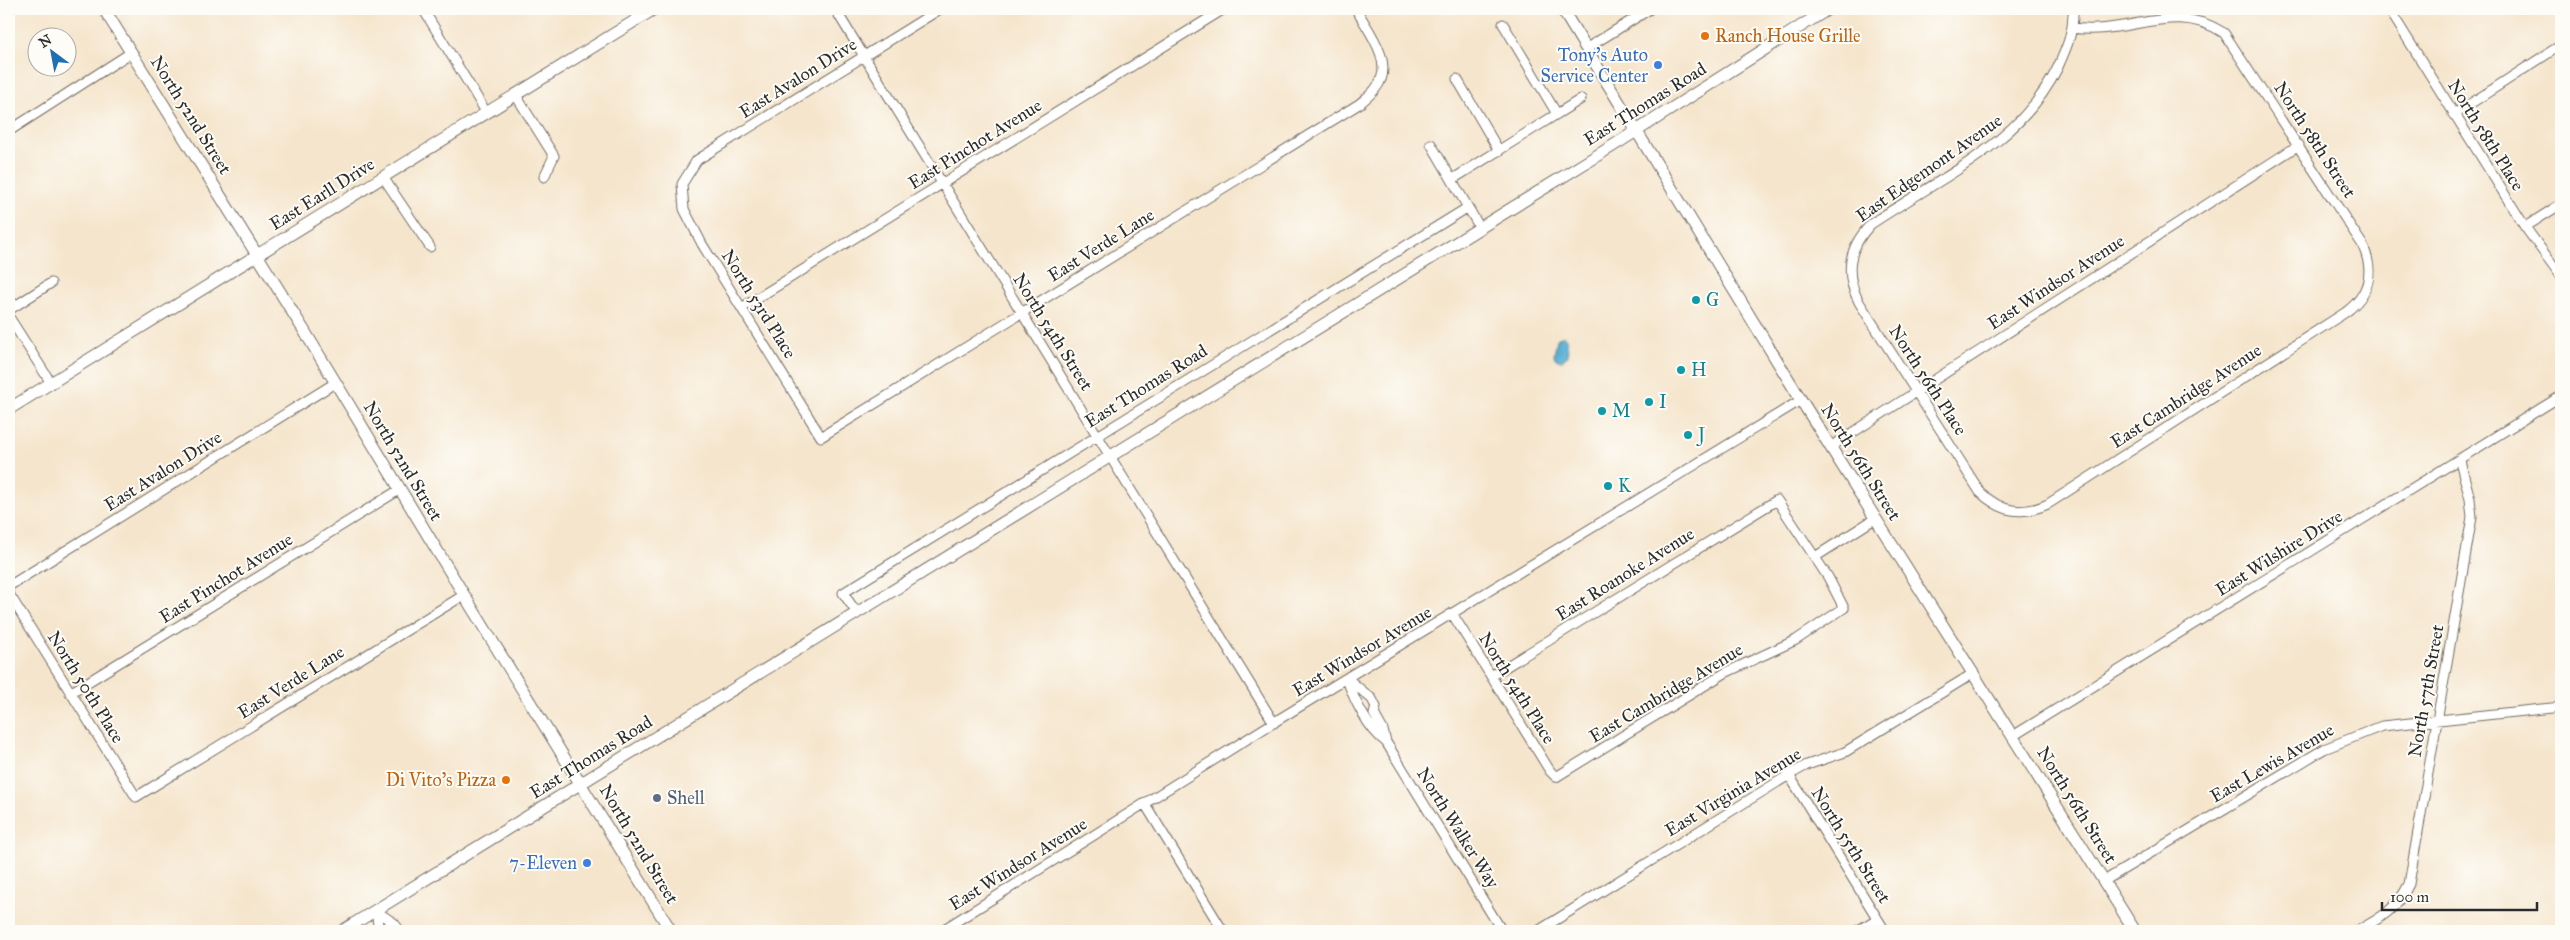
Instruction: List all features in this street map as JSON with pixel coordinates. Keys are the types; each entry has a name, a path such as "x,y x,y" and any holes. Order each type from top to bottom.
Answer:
{"street":[{"name":"North 52nd Street","path":"104,9 671,931"},
{"path":"423,9 486,112"},
{"name":"East Earll Drive","path":"9,409 654,9"},
{"name":"North 54th Street","path":"835,9 1099,435 1274,723"},
{"name":"East Avalon Drive","path":"682,184 697,160 940,9"},
{"name":"East Pinchot Avenue","path":"743,307 1224,9"},
{"name":"East Verde Lane","path":"821,437 1359,104 1378,86 1384,67 1378,47 1356,9"},
{"name":"North 56th Street","path":"1562,9 1638,130 1801,400 1832,446 2134,931"},
{"path":"1587,48 1650,9"},
{"name":"East Thomas Road","path":"342,931 1638,130 1828,9"},
{"name":"East Edgemont Avenue","path":"1851,258 1861,235 1871,224 1995,145 2027,116 2053,77 2069,43 2073,9"},
{"name":"North 58th Place","path":"2388,9 2525,227 2561,276"},
{"name":"North 58th Street","path":"2072,28 2093,31 2173,16 2188,16 2217,28 2232,43 2362,244 2368,256 2370,278"},
{"path":"1503,24 1557,114"},
{"path":"2453,115 2561,45"},
{"path":"9,131 132,52"},
{"path":"1457,79 1499,151"},
{"path":"515,94 554,156 544,178"},
{"path":"1453,180 1581,99"},
{"path":"1431,144 1480,228"},
{"name":"East Windsor Avenue","path":"1832,446 2299,145"},
{"path":"384,177 430,247"},
{"name":"North 53rd Place","path":"682,184 684,209 702,244 743,307 821,437"},
{"path":"2525,227 2561,204"},
{"name":"East Thomas Road","path":"857,613 843,593 1467,208"},
{"name":"North 56th Place","path":"1851,258 1850,279 1854,293 1980,492 2002,509"},
{"name":"East Cambridge Avenue","path":"2002,509 2024,512 2048,504 2346,312 2356,304 2366,290 2370,278"},
{"path":"9,310 51,283"},
{"path":"9,317 51,383"},
{"name":"East Avalon Drive","path":"9,586 335,384"},
{"name":"East Wilshire Drive","path":"2013,736 2460,461 2561,396"},
{"name":"East Windsor Avenue","path":"941,931 1274,723 1801,400"},
{"name":"North 57th Street","path":"2357,931 2382,918 2401,901 2409,884 2472,517 2470,499 2460,461"},
{"name":"East Pinchot Avenue","path":"70,693 399,490"},
{"name":"East Roanoke Avenue","path":"1491,676 1777,500 1815,557"},
{"path":"1815,557 1876,518"},
{"name":"East Cambridge Avenue","path":"1556,777 1725,673 1789,644 1844,608 1815,557"},
{"name":"North 50th Place","path":"9,594 136,797"},
{"name":"East Verde Lane","path":"136,797 464,595"},
{"name":"North 54th Place","path":"1453,615 1550,772 1556,777"},
{"name":"East Virginia Avenue","path":"1538,931 1789,775 1807,765 1845,752 1974,673"},
{"name":"North Walker Way","path":"1347,679 1372,700 1376,707 1371,716"},
{"name":"North Walker Way","path":"1347,679 1352,695 1383,730 1386,742 1502,931"},
{"name":"East Lewis Avenue","path":"2104,881 2324,749 2382,726 2561,707"},
{"name":"North 55th Street","path":"1789,775 1885,931"},
{"path":"1145,804 1223,931"},
{"path":"376,911 379,931"},
{"path":"376,911 394,923 400,931"},
{"path":"1858,931 1877,919"}],"water":[{"path":"1564,335 1567,339 1568,356 1561,361 1556,359 1554,355 1557,339"}],"place":[{"name":"Ranch House Grille","path":"1705,36"},
{"name":"Tony’s Auto Service Center","path":"1658,65"},
{"name":"G","path":"1696,300"},
{"name":"H","path":"1681,370"},
{"name":"I","path":"1649,402"},
{"name":"M","path":"1602,411"},
{"name":"J","path":"1688,435"},
{"name":"K","path":"1608,486"},
{"name":"Di Vito's Pizza","path":"506,780"},
{"name":"Shell","path":"657,798"},
{"name":"7-Eleven","path":"587,863"}]}
